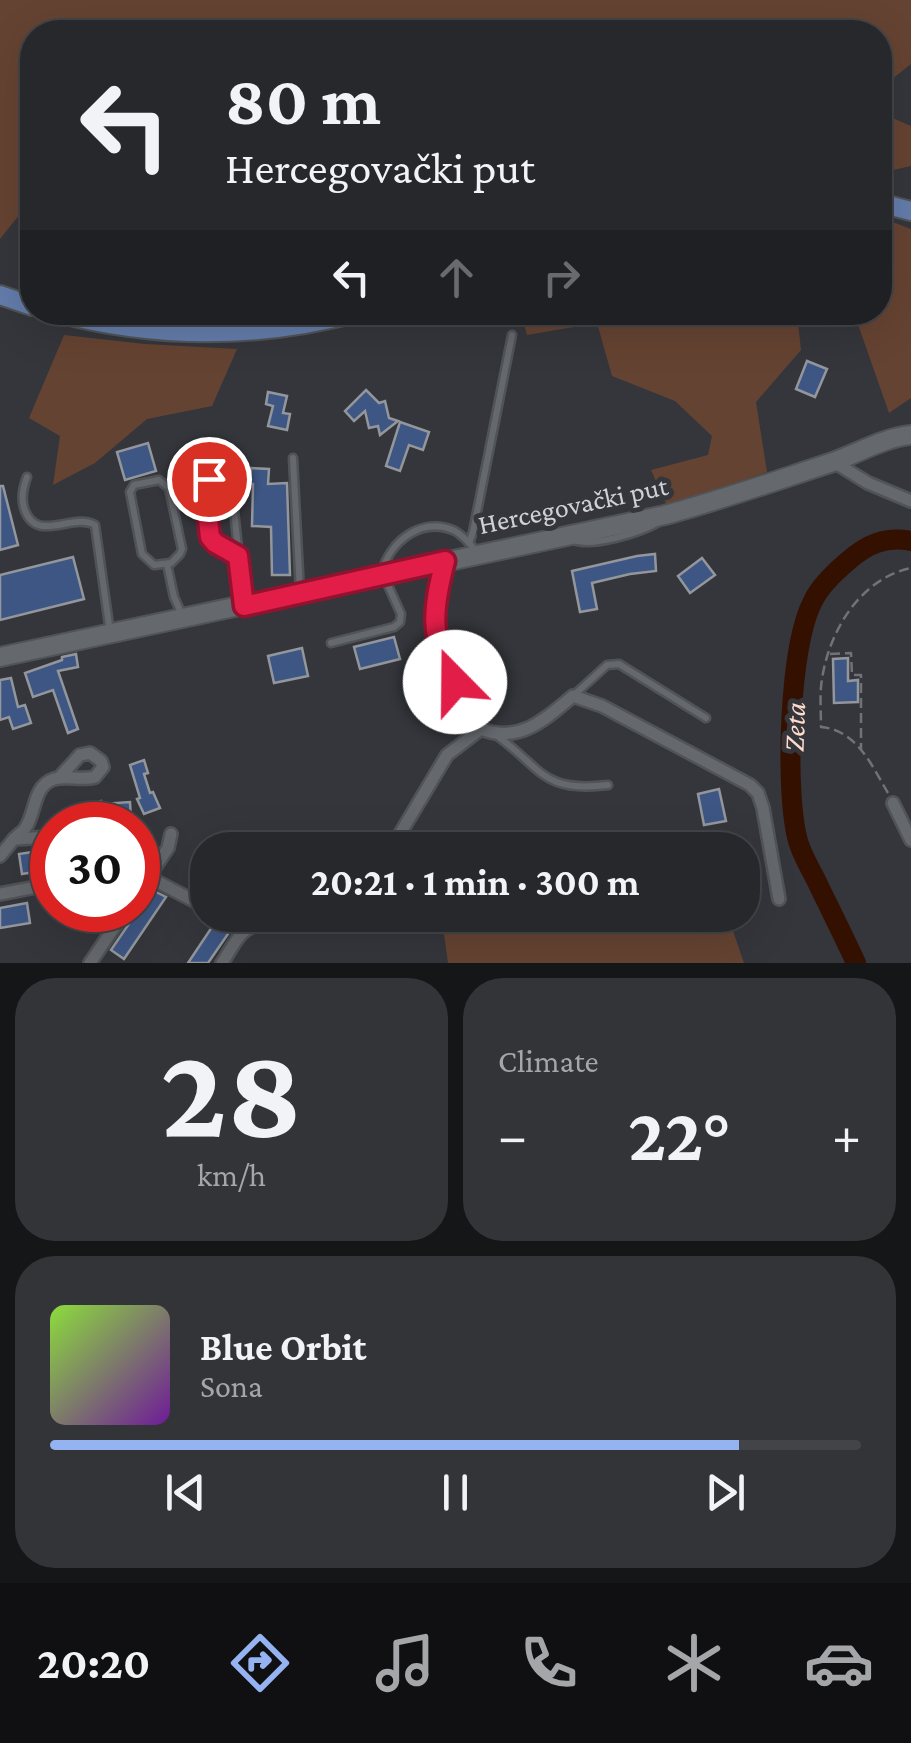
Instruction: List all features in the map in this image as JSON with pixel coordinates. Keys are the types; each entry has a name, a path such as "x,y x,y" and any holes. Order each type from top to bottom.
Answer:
{"main road":[{"path":"117,325 203,333 297,325"},
{"path":"889,438 911,427"},
{"path":"889,438 911,435"},
{"name":"Hercegovački put","path":"0,656 445,561 474,548 568,537 665,515 834,462 889,438"}],"street":[{"path":"834,462 868,483 911,501"},
{"path":"445,561 436,595 437,646 487,731"},
{"path":"399,832 447,755 487,731 530,729 572,696 602,706 754,788 763,808 779,899"},
{"path":"0,856 26,827 39,791 59,778"},
{"path":"893,803 911,840"},
{"path":"160,860 171,834"},
{"path":"14,839 30,838"},
{"path":"160,883 190,899"},
{"path":"0,894 30,889"},
{"path":"90,963 111,932"},
{"path":"222,963 243,932"}],"lane":[{"path":"474,548 473,532 512,334"},
{"path":"293,458 300,594"},
{"path":"27,477 22,505 34,524 48,527 87,520 95,525 110,634"},
{"path":"238,556 210,537 204,485 209,479 226,481 232,491 244,606"},
{"path":"160,480 170,488 182,549 167,564 154,564 142,554 130,492 134,485 160,480"},
{"path":"330,642 394,627 400,622 401,614 382,575 392,548 405,536 418,530 447,529 460,533 474,548"},
{"path":"167,564 182,619"},
{"path":"572,696 608,665 619,664 706,718"},
{"path":"487,731 547,778 580,787 608,784"}],"path":[{"path":"893,803 861,750 845,733 822,727 820,692 828,654 842,621 864,592 881,578 911,568"},
{"path":"828,654 851,653 852,675 860,675 861,750"}],"shaded area":[{"path":"0,0 911,0 911,64 892,79 892,20 20,20 20,214 0,239"},
{"path":"892,118 911,126 911,166 892,170"},
{"path":"892,222 911,229 911,398 889,413 858,325 892,325"},
{"path":"524,325 585,325 527,335"},
{"path":"598,325 798,325 801,350 756,402 767,472 667,506 651,470 708,455 712,436 675,401 612,376"},
{"path":"64,335 237,349 212,406 147,419 95,463 53,485 60,436 29,418"},
{"path":"444,932 733,932 744,963 448,963"}],"building":[{"path":"807,361 827,369 815,397 796,389"},
{"path":"366,390 379,403 385,401 389,418 398,421 380,435 378,426 369,428 365,411 354,421 345,411"},
{"path":"268,392 287,396 283,413 290,414 287,430 268,426 273,406 266,404"},
{"path":"400,422 429,432 423,450 409,445 400,471 386,466"},
{"path":"148,443 156,471 125,480 117,452"},
{"path":"251,468 269,469 268,484 287,483 290,575 272,575 271,527 252,526"},
{"path":"0,486 18,545 0,550"},
{"path":"655,554 656,571 592,583 597,609 580,612 572,571"},
{"path":"73,557 84,599 0,620 0,575"},
{"path":"702,558 715,575 690,593 678,576"},
{"path":"394,637 400,659 360,669 354,647"},
{"path":"302,648 308,676 274,683 268,656"},
{"path":"76,654 78,667 58,671 78,729 68,733 53,690 33,697 25,673"},
{"path":"848,658 848,681 858,680 858,702 834,703 833,659"},
{"path":"11,678 18,707 25,705 31,723 13,729 9,717 0,720 0,680"},
{"path":"144,760 150,793 157,802 138,802 130,765"},
{"path":"719,789 726,821 704,825 698,794"},
{"path":"30,852 30,873 22,874 19,854"},
{"path":"27,903 30,923 0,928 0,908"},
{"path":"123,932 142,932 124,959 111,950"},
{"path":"209,932 229,932 208,963 188,963"}],"waterway":[{"name":"Zeta","path":"856,963 797,837 790,752 794,682 805,622 824,585 862,550 885,541 911,541"}],"route":[{"path":"209,479 204,485 210,537 238,556 244,606 445,561 436,595 437,646 455,682"}]}
